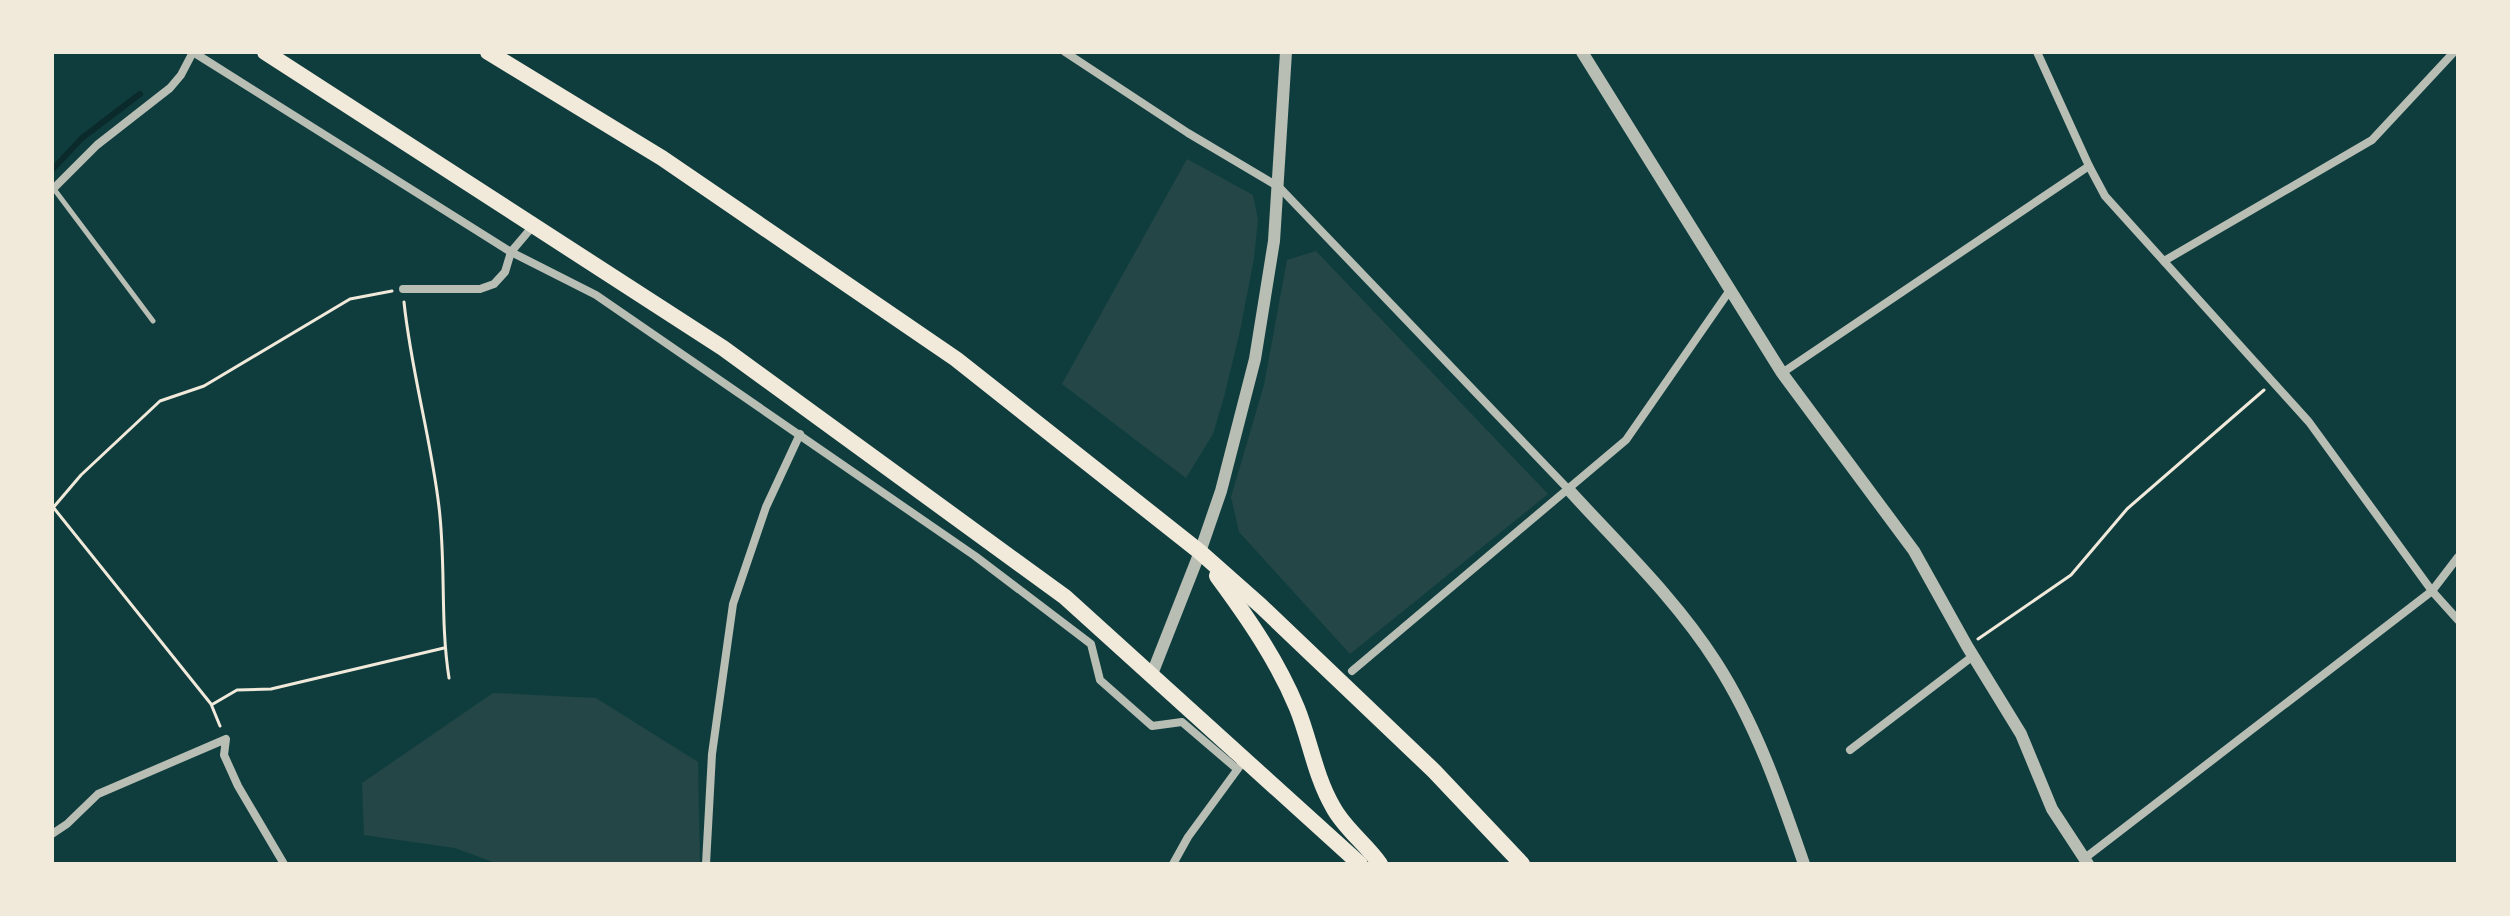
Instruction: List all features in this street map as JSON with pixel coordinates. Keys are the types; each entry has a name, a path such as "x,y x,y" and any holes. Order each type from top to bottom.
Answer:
{"highway":[{"path":"265,52 723,348 1065,597 1152,674 1242,764 1360,864"},
{"path":"488,52 662,158 956,359 1200,552 1261,606 1434,771 1522,864"},
{"path":"1200,552 1248,618 1281,671 1333,808 1380,864"}],"street":[{"path":"53,189 97,145 170,88 193,52 511,252 596,295 975,556 1091,644 1100,680 1152,726 1182,722 1242,764 1188,837 1173,864"},
{"path":"1065,52 1188,133 1279,187 1569,490 1662,592 1715,661 1741,704 1765,756 1804,864"},
{"path":"1152,674 1221,491 1255,359 1274,241 1286,52"},
{"path":"1582,52 1782,373 1914,551 2021,734 2052,809 2086,861 2432,591 2458,557"},
{"path":"2037,52 2105,196 2309,422 2432,591 2458,620"},
{"path":"2164,261 2372,140 2454,52"},
{"path":"1782,373 2089,166"},
{"path":"403,289 480,289 494,284 505,272 511,252 534,225"},
{"path":"1352,671 1626,440 1730,290"},
{"path":"706,864 712,754 733,604 766,507 800,434"},
{"path":"1850,750 1970,651"},
{"path":"52,834 98,794 226,739"},
{"path":"226,739 224,755 238,786 284,864"}],"lane":[{"path":"53,189 153,321"}],"path":[{"path":"226,739 211,704 53,508 81,475 160,401 204,386 350,299 403,289 436,478 443,537 444,648 449,678"},
{"path":"1970,651 2071,575 2127,509 2273,383"},
{"path":"211,704 237,690 271,689 444,648"}],"shaded area":[{"path":"1187,159 1253,195 1258,220 1240,331 1224,397 1213,434 1186,478 1062,384"},
{"path":"1316,251 1548,494 1350,654 1239,532 1231,497 1264,385 1287,260"},
{"path":"493,693 596,698 698,762 700,864 498,864 455,848 364,835 362,783"}],"waterway":[{"path":"52,170 82,138 140,94"}]}
